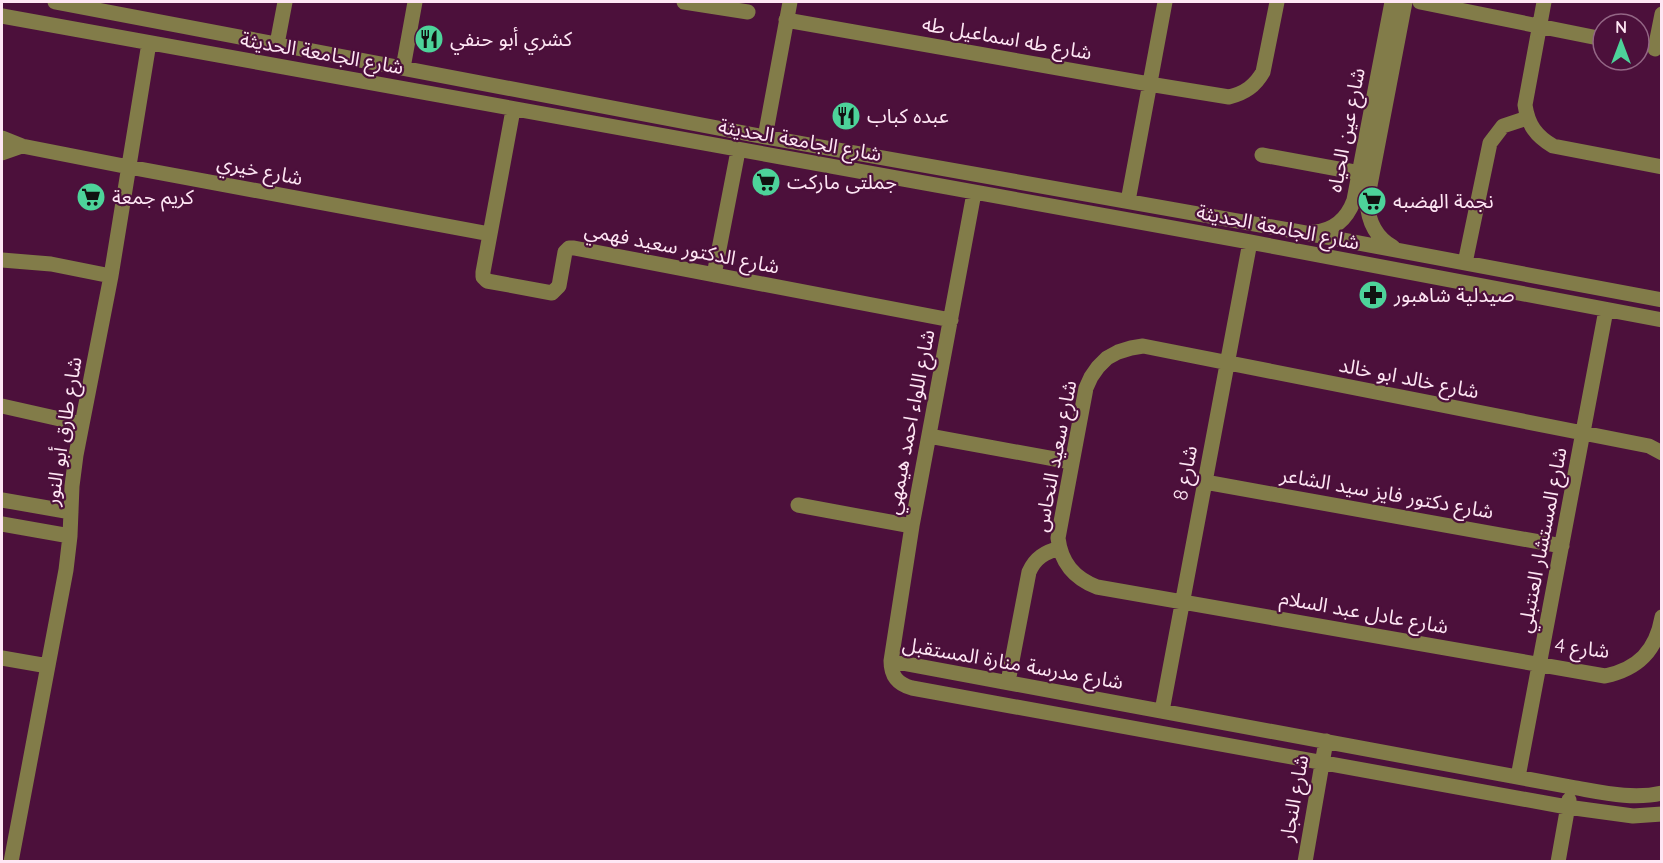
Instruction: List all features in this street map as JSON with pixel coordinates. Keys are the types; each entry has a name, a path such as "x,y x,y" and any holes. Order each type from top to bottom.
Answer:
{"street":[{"name":"شارع الجامعة الحديثة","path":"55,2 765,137 1300,232 1662,300"},
{"path":"277,44 285,2"},
{"path":"403,68 415,2"},
{"path":"684,2 748,12"},
{"path":"765,137 790,2"},
{"path":"1128,201 1165,2"},
{"name":"شارع طه اسماعيل طه","path":"786,20 1229,97 1250,89 1263,72 1277,2"},
{"name":"شارع عين الحياه","path":"1300,232 1329,229 1345,217 1354,200 1392,2"},
{"name":"شارع عين الحياه","path":"1398,250 1377,234 1369,218 1367,201 1405,2"},
{"path":"1420,2 1591,37"},
{"path":"1544,2 1525,105 1527,118 1533,130 1553,146 1662,167"},
{"path":"1658,50 1662,14"},
{"name":"شارع الجامعة الحديثة","path":"2,16 1250,242 1662,320"},
{"name":"شارع طارق أبو النور","path":"11,861 66,570 74,470 111,276 149,43"},
{"path":"558,118 562,99"},
{"path":"490,234 513,110"},
{"path":"1465,263 1490,143 1503,126 1527,118"},
{"name":"شارع خيري","path":"2,138 22,146 490,234"},
{"path":"2,153 22,146"},
{"path":"714,275 738,151"},
{"path":"1262,155 1360,173"},
{"name":"شارع اللواء احمد هيمهي","path":"891,661 912,526 975,193"},
{"path":"1080,212 1084,193"},
{"name":"شارع الدكتور سعيد فهمي","path":"490,234 483,272 485,280 489,282 549,293 555,291 559,286 564,254 571,248 951,320"},
{"name":"شارع 8","path":"1162,711 1250,242"},
{"path":"2,260 51,264 111,276"},
{"path":"1543,298 1547,279"},
{"name":"شارع المستشار العنتبلي","path":"1518,777 1606,310"},
{"name":"شارع سعيد النحاس","path":"1182,602 1097,587 1077,577 1069,568 1060,548 1059,528 1071,462 1086,388 1098,367 1107,358 1131,348 1143,346 1227,364"},
{"name":"شارع خالد ابو خالد","path":"1227,364 1583,432"},
{"path":"2,406 82,424"},
{"path":"1583,432 1649,446 1662,453"},
{"path":"929,436 1071,462"},
{"name":"شارع دكتور فايز سيد الشاعر","path":"1205,482 1562,546"},
{"path":"2,500 71,512"},
{"path":"798,505 912,526"},
{"path":"2,524 70,536"},
{"path":"1008,682 1029,572 1043,554 1060,548"},
{"name":"شارع عادل عبد السلام","path":"1182,602 1539,664"},
{"name":"شارع 4","path":"1539,664 1605,676 1618,673 1631,668 1650,649 1657,637 1662,617"},
{"path":"2,658 48,666"},
{"name":"شارع مدرسة منارة المستقبل","path":"1662,793 1636,796 1616,795 891,661 893,676 904,686 912,688 1568,807 1633,816 1662,814"},
{"name":"شارع النجار","path":"1305,861 1326,741"},
{"path":"1558,861 1571,787"}],"place":[{"name":"كشري أبو حنفي","path":"429,39"},
{"name":"عبده كباب","path":"846,116"},
{"name":"جملتى ماركت","path":"766,182"},
{"name":"كريم جمعة","path":"91,197"},
{"name":"نجمة الهضبه","path":"1372,201"},
{"name":"صيدلية شاهبور","path":"1373,295"}]}
